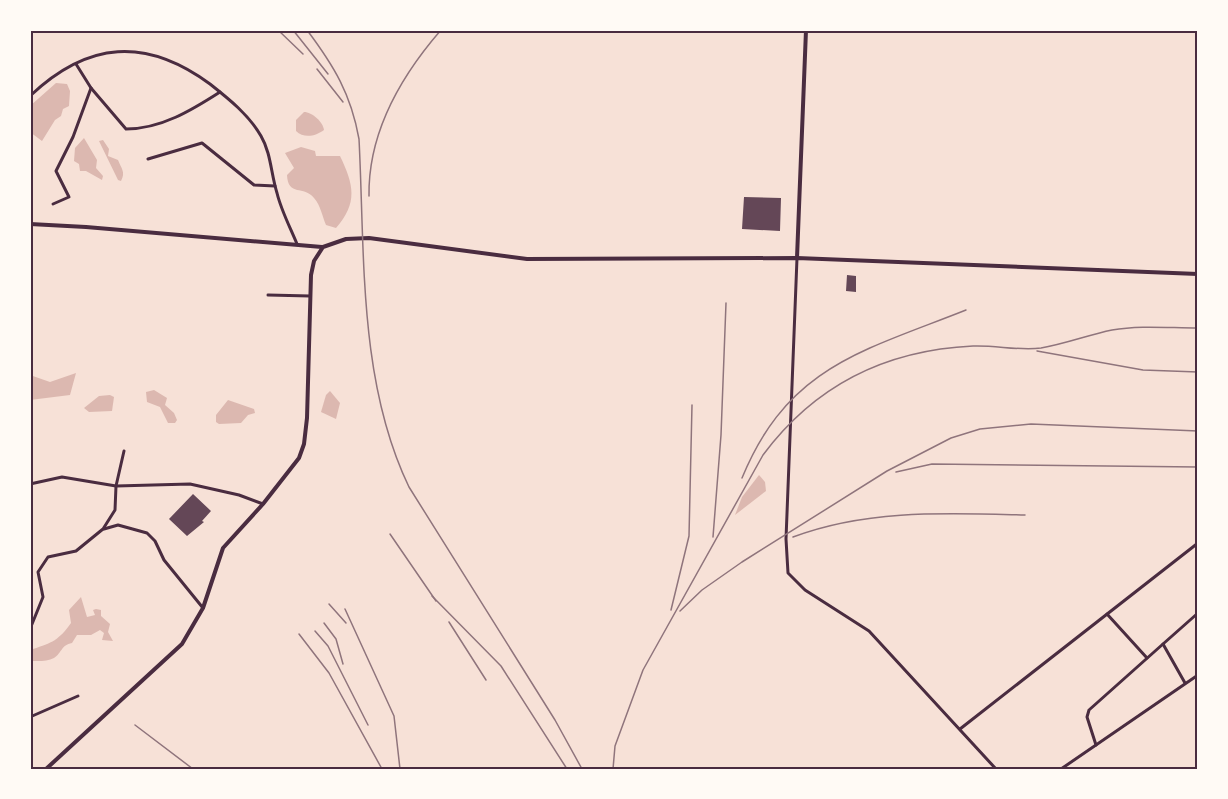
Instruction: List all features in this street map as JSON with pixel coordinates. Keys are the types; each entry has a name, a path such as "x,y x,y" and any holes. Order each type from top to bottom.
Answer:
{"street":[{"path":"806,30 790,400 788,573 805,590 869,631 996,769"},
{"path":"30,96 51,75 76,64 117,52 147,52 188,70 220,92 253,122 263,139 275,186 297,244"},
{"path":"76,64 91,88 121,126 129,130 157,125 189,112 220,92"},
{"path":"53,204 69,197 56,171 73,137 91,88"},
{"path":"148,159 202,144 254,185 275,186"},
{"path":"30,224 323,247 346,239 369,238 527,259 797,258 1198,274"},
{"path":"46,769 169,658 187,638 203,608 223,548 294,465 304,444 310,296 314,261 323,247"},
{"path":"268,296 310,296"},
{"path":"30,629 43,597 38,572 48,557 76,551 103,529 115,510 116,486 124,451"},
{"path":"30,484 62,477 116,486 190,484 239,495 263,504"},
{"path":"103,529 118,525 147,533 155,541 164,560 203,608"},
{"path":"960,729 1198,543"},
{"path":"1096,745 1088,712 1198,613"},
{"path":"1107,614 1147,658"},
{"path":"1162,644 1185,683"},
{"path":"1061,769 1198,675"},
{"path":"30,717 78,696"}],"shaded area":[{"path":"56,83 67,84 70,91 69,106 63,109 61,116 55,120 42,141 30,132 30,106"},
{"path":"304,112 317,118 324,130 310,136 299,134 296,131 296,120"},
{"path":"84,138 97,160 96,168 103,176 102,180 86,171 80,171 79,164 74,161 75,148"},
{"path":"103,140 109,149 108,156 118,160 122,168 121,181 118,180 99,141"},
{"path":"301,147 315,151 316,156 340,156 345,166 351,185 351,202 336,228 326,225 320,208 310,194 293,189 288,182 287,175 294,168 285,153"},
{"path":"76,373 70,395 30,400 30,375 50,382"},
{"path":"154,390 167,398 165,405 174,413 177,420 175,423 168,423 160,407 147,402 146,392"},
{"path":"330,391 340,403 336,419 321,412 326,395"},
{"path":"99,396 114,397 112,411 89,412 84,408"},
{"path":"228,400 254,409 255,413 248,415 241,423 219,424 216,422 216,415"},
{"path":"759,475 765,482 766,491 735,515 742,497"},
{"path":"81,597 87,617 95,615 93,610 101,610 101,616 110,624 108,632 113,641 102,640 104,633 100,630 91,635 77,635 72,643 66,645 54,658 45,661 30,661 33,649 55,640 67,629 71,623 69,610"}],"building":[{"path":"744,197 781,198 780,231 742,229"},
{"path":"847,275 856,276 856,292 846,291"},
{"path":"193,494 211,511 202,521 204,522 187,536 169,519"}],"railway":[{"path":"278,30 303,54"},
{"path":"293,30 328,74"},
{"path":"307,30 340,81 356,123 359,139 364,272 372,361 392,446 409,487 555,720 582,769"},
{"path":"369,196 374,150 390,107 413,66 441,30"},
{"path":"317,69 343,102"},
{"path":"713,537 721,435 726,303"},
{"path":"742,478 761,440 782,410 806,386 833,367 862,352 966,310"},
{"path":"613,769 615,746 643,670 763,455 783,430 806,409 855,376 911,355 973,346 1033,349 1123,328 1198,328"},
{"path":"1037,351 1143,370 1198,372"},
{"path":"671,610 689,536 692,405"},
{"path":"680,611 702,590 742,562 887,471 951,438 980,429 1031,424 1198,431"},
{"path":"896,472 932,464 1198,467"},
{"path":"793,537 850,521 878,517 937,514 1025,515"},
{"path":"390,534 436,601"},
{"path":"432,596 501,666 567,769"},
{"path":"329,604 346,623"},
{"path":"345,609 394,716 400,769"},
{"path":"449,622 486,680"},
{"path":"324,623 336,639 343,664"},
{"path":"315,631 328,646 368,725"},
{"path":"299,634 329,673 382,769"},
{"path":"135,725 193,769"}]}
